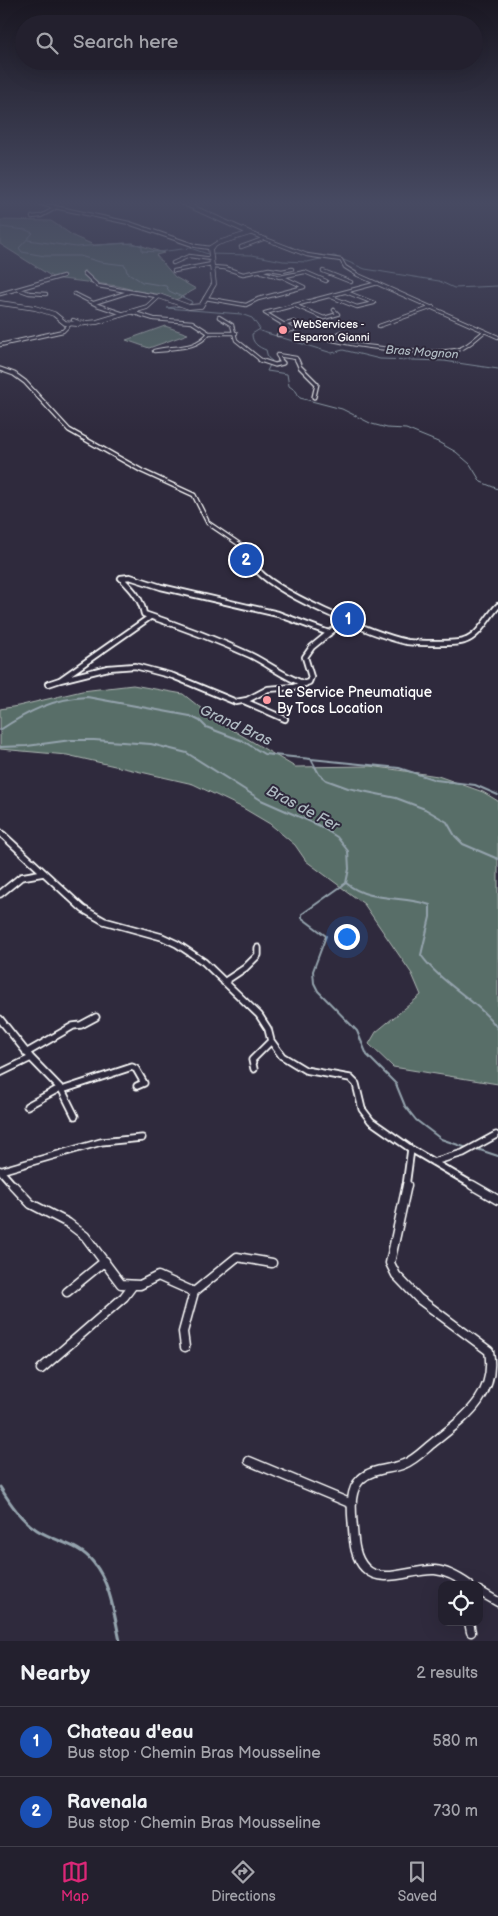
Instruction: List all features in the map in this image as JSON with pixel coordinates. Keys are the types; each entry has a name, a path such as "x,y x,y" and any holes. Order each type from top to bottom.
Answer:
{"main road":[{"path":"0,302 51,313 63,322 70,324 84,324 148,307 156,297 163,297 185,306 199,306 214,284 214,279"}],"street":[{"path":"0,294 54,279"},
{"path":"89,279 95,285 163,297"},
{"path":"205,298 246,306 258,299 304,287 286,279"},
{"path":"320,279 326,281"},
{"path":"343,279 351,282"},
{"path":"367,279 498,337"},
{"path":"293,330 282,325 277,318 265,313 378,283"},
{"path":"18,289 29,294 46,294"},
{"path":"29,294 43,290"},
{"path":"94,304 132,292"},
{"path":"329,296 357,307 374,303 345,292"},
{"path":"75,294 94,304 124,314"},
{"path":"0,307 5,303"},
{"path":"293,305 326,318 338,314 334,310"},
{"path":"379,326 434,307"},
{"path":"131,312 147,318 194,322 204,327 209,333"},
{"path":"219,317 233,324 236,330 235,338 268,364 282,364 279,354 296,358 300,367 317,384 314,397"},
{"path":"73,320 84,324"},
{"path":"278,335 302,325 294,322 282,325"},
{"path":"0,345 63,331 70,324"},
{"path":"341,332 329,338 364,346 441,350 460,348 485,331"},
{"path":"167,350 198,344 209,333 236,333"},
{"path":"0,369 14,374 25,382 65,426 74,433 142,471 194,495 208,523 231,537 257,571 278,587 345,620 381,636 408,642 463,642 476,635 490,614 498,606"},
{"path":"306,684 295,681 252,656 194,630 143,612 140,599 121,578 130,577 161,587 278,614 329,633"},
{"path":"60,680 150,616"},
{"path":"48,684 132,666 148,668 210,690 232,702 243,701 263,690 280,687 293,688 306,684 311,677 305,657 312,647 345,620"},
{"path":"243,701 285,719"},
{"path":"0,832 83,909 96,918 150,932 177,944 204,962 259,1015 268,1029 271,1041 282,1056 296,1066 310,1071 350,1078 356,1084 362,1108 371,1121 411,1149 498,1200"},
{"path":"0,894 21,877 44,872"},
{"path":"224,982 252,962 258,955 258,948"},
{"path":"0,1073 73,1026 81,1026 96,1017"},
{"path":"0,1019 28,1056 61,1089 75,1116"},
{"path":"254,1069 252,1060 271,1041"},
{"path":"27,1106 61,1089 132,1067 148,1082 136,1086"},
{"path":"433,1162 463,1153 496,1135"},
{"path":"142,1138 100,1142 0,1171 31,1204 77,1229 95,1247 121,1284 133,1285 148,1282 158,1276 194,1292"},
{"path":"411,1149 410,1168 390,1263 392,1272 421,1300 490,1351 497,1360 497,1376 488,1396 407,1463 398,1468 366,1475 361,1479 354,1491 352,1504 355,1548 360,1562 370,1573 389,1575 433,1570 446,1572 460,1581"},
{"path":"185,1347 182,1332 194,1292 237,1257 272,1263"},
{"path":"68,1292 105,1261"},
{"path":"40,1369 124,1298 133,1285"},
{"path":"249,1461 352,1504"},
{"path":"483,1593 498,1602"},
{"path":"470,1626 471,1632"}],"green space":[{"path":"59,279 178,279 196,289 174,301 118,286"},
{"path":"165,326 188,334 149,348 126,340"},
{"path":"133,685 183,694 216,720 295,767 371,766 438,776 483,792 498,801 498,1084 393,1067 369,1044 376,1032 421,995 412,974 364,904 306,861 295,845 270,824 243,808 193,784 67,755 0,749 0,709 82,691"}],"waterway":[{"path":"137,279 142,282 166,286 169,291 191,301 192,303 188,305"},
{"path":"424,279 439,281 454,288 498,286"},
{"path":"181,306 167,308 241,314 252,318 260,329 252,334 253,340 258,346 266,350 268,358 272,361 267,371 287,374 289,386 296,391 300,398 342,409 372,424 387,428 406,429 438,442 456,452 470,464 481,482 498,489"},
{"name":"Bras Mognon","path":"260,331 332,353 343,350 380,359 444,361 498,369"},
{"name":"Grand Bras","path":"0,730 20,717 41,707 63,700 87,697 190,716 200,721 206,727 243,741 264,754 311,759"},
{"name":"Bras de Fer","path":"0,747 27,746 71,740 94,740 151,744 187,753 261,800 318,825 337,837 348,851 349,869 346,883"},
{"path":"311,759 399,768 436,780 475,785 498,795"},
{"name":"Grand Bras","path":"311,759 319,774 326,780 348,788 396,798 425,809 447,822 455,836 463,844 498,859"},
{"path":"346,883 355,889 376,896 430,905 430,917 421,955 429,966 490,1018 498,1029"},
{"name":"Bras de Fer","path":"346,883 302,914 302,918 326,936 313,971 314,983 318,991 357,1031 367,1055 396,1084 405,1106 416,1120 441,1139 467,1148"},
{"name":"Bras de Fer","path":"474,1148 498,1156"},
{"path":"0,1487 16,1511 31,1526 81,1551 93,1562 108,1590 120,1641"}],"place":[{"name":"WebServices - Esparon Gianni","path":"283,330"},
{"name":"Ravenala","path":"246,560"},
{"name":"Chateau d'eau","path":"348,619"},
{"name":"Le Service Pneumatique By Tocs Location","path":"267,700"}]}
